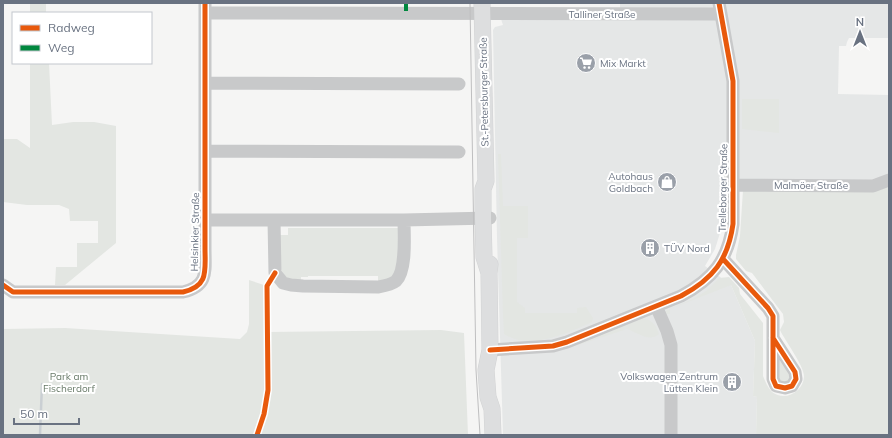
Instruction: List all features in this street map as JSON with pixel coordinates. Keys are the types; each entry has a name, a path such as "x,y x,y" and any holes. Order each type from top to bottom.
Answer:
{"main road":[{"name":"St.-Petersburger Straße","path":"482,8 486,180 483,189 486,218 484,258 488,273 490,350 494,370 495,397 492,409 493,435"}],"street":[{"name":"Helsinkier Straße","path":"3,285 14,292 183,292 194,289 202,282 205,273 205,8 482,8"},
{"name":"Talliner Straße","path":"482,8 720,8"},
{"name":"Trelleborger Straße","path":"490,350 553,346 567,342 692,290 712,275 724,259 733,224 733,81 720,8"},
{"path":"205,83 459,84"},
{"path":"205,151 459,152"},
{"name":"Malmöer Straße","path":"733,185 874,186 889,180"},
{"name":"Helsinkier Straße","path":"205,220 404,220 486,218"},
{"path":"274,220 275,273 283,283 303,286 370,286 390,284 397,280 402,272 404,262 404,220"},
{"path":"724,259 768,308 773,316 773,338"},
{"path":"656,306 667,331 671,345 672,435"}],"shaded area":[{"path":"620,3 889,3 889,38 849,38 846,46 839,46 838,94 889,95 889,175 873,180 720,180 720,233 715,249 705,266 731,285 755,341 753,396 757,397 756,435 503,435 493,30 495,27 503,25 499,13 620,13"}],"green space":[{"path":"30,3 46,3 46,12 30,12"},
{"path":"30,64 49,64 52,125 73,122 94,122 116,126 116,243 65,285 55,285 56,267 77,267 77,243 98,243 98,221 70,221 69,209 59,205 27,205 3,202 3,139 17,139 30,148"},
{"path":"742,99 779,99 779,133 742,129"},
{"path":"498,154 501,154 503,206 528,206 528,238 517,238 517,302 525,308 525,313 577,313 577,308 586,307 593,318 592,322 572,331 537,341 514,339 504,334"},
{"path":"889,184 889,435 756,435 757,397 753,396 755,341 731,285 670,309 670,314 666,314 665,311 693,299 706,291 719,278 729,277 739,288 740,294 763,323 763,376 769,389 777,395 788,396 792,394 800,387 804,377 798,361 780,330 784,322 783,314 752,273 746,271 736,259 740,236 743,190"},
{"path":"288,228 399,228 399,265 393,278 378,283 378,276 308,276 301,277 301,283 286,278 279,266 279,235 288,235"},
{"name":"Park am Fischerdorf","path":"249,280 267,286 267,332 441,330 464,333 468,435 3,435 3,329 65,328 240,339 247,332 249,324"},
{"path":"642,319 653,323 659,334 647,337 627,329 578,345 582,339"},
{"path":"777,357 790,374 790,383 779,382"}],"waterway":[{"path":"40,435 42,384"}],"tram line":[{"path":"470,3 476,370 480,435"}],"marked path":[{"path":"406,3 406,13"}],"cycle path":[{"path":"3,285 13,292 183,292 197,286 201,282 205,270 205,3"},
{"path":"490,350 553,346 567,342 681,296 702,283 723,258 731,237 733,224 733,81 719,3"},
{"path":"723,259 768,308 773,316 773,379 776,386 785,388 792,386 796,379 795,372 773,338"},
{"path":"257,435 264,414 268,390 267,286 275,273"}],"place":[{"name":"Mix Markt","path":"586,63"},
{"name":"Autohaus Goldbach","path":"667,182"},
{"name":"TÜV Nord","path":"650,248"},
{"name":"Volkswagen Zentrum Lütten Klein","path":"732,382"}]}
